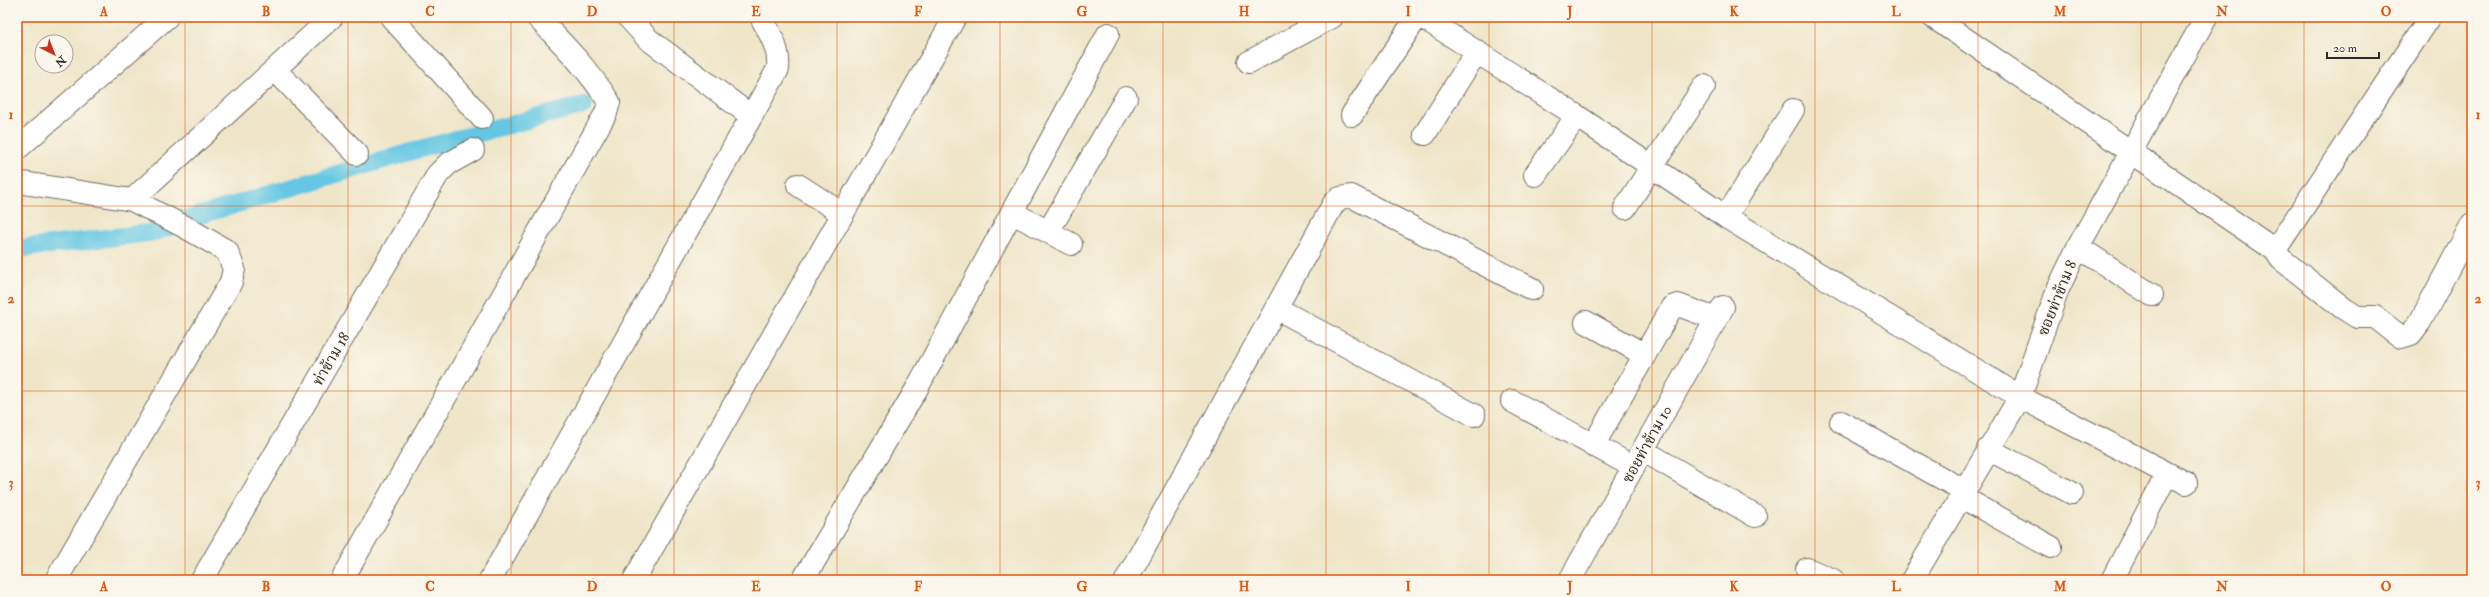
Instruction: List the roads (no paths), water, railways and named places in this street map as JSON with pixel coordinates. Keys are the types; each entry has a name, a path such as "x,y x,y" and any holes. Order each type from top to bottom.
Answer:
{"street":[{"path":"17,149 167,17"},
{"path":"132,200 332,17"},
{"path":"390,17 482,118"},
{"path":"342,580 606,113 608,102 601,90 577,59 538,17"},
{"path":"628,17 648,39 751,116"},
{"path":"490,580 778,69 779,57 761,17"},
{"path":"634,580 955,17"},
{"path":"1249,62 1332,17"},
{"path":"1352,115 1417,17"},
{"path":"1422,17 1576,116 1726,217 2020,396 2176,479 2112,580"},
{"path":"1933,17 2275,250 2281,260 2343,308 2357,316 2375,317 2401,336 2411,334 2420,322 2472,224"},
{"name":"ซอยท่าข้าม 8","path":"1912,580 2020,396 2058,289 2078,247 2206,17"},
{"path":"2275,250 2430,17"},
{"path":"803,580 916,390 1013,213 1108,34"},
{"path":"1425,134 1477,51"},
{"path":"275,70 357,154"},
{"path":"1625,208 1704,86"},
{"path":"1048,232 1126,98"},
{"path":"1726,217 1792,110"},
{"path":"1535,175 1576,116"},
{"name":"ท่าข้าม 18","path":"202,580 438,174 448,164 473,150"},
{"path":"17,182 132,200 180,224 227,251 234,269 231,282 56,580"},
{"path":"798,185 843,214"},
{"path":"1126,580 1334,203 1347,195 1532,289"},
{"path":"1013,213 1071,244"},
{"path":"2078,247 2152,295"},
{"name":"ซอยท่าข้าม 10","path":"1570,580 1639,459 1719,313 1678,304 1672,307 1644,355"},
{"path":"1276,308 1474,415"},
{"path":"1586,322 1644,355 1593,446"},
{"path":"1512,401 1593,446 1639,459 1754,516"},
{"path":"1841,422 2050,547"},
{"path":"1988,449 2072,493"},
{"path":"1806,569 1833,580"}],"waterway":[{"path":"17,249 156,232 187,219 427,147 584,105"}]}
